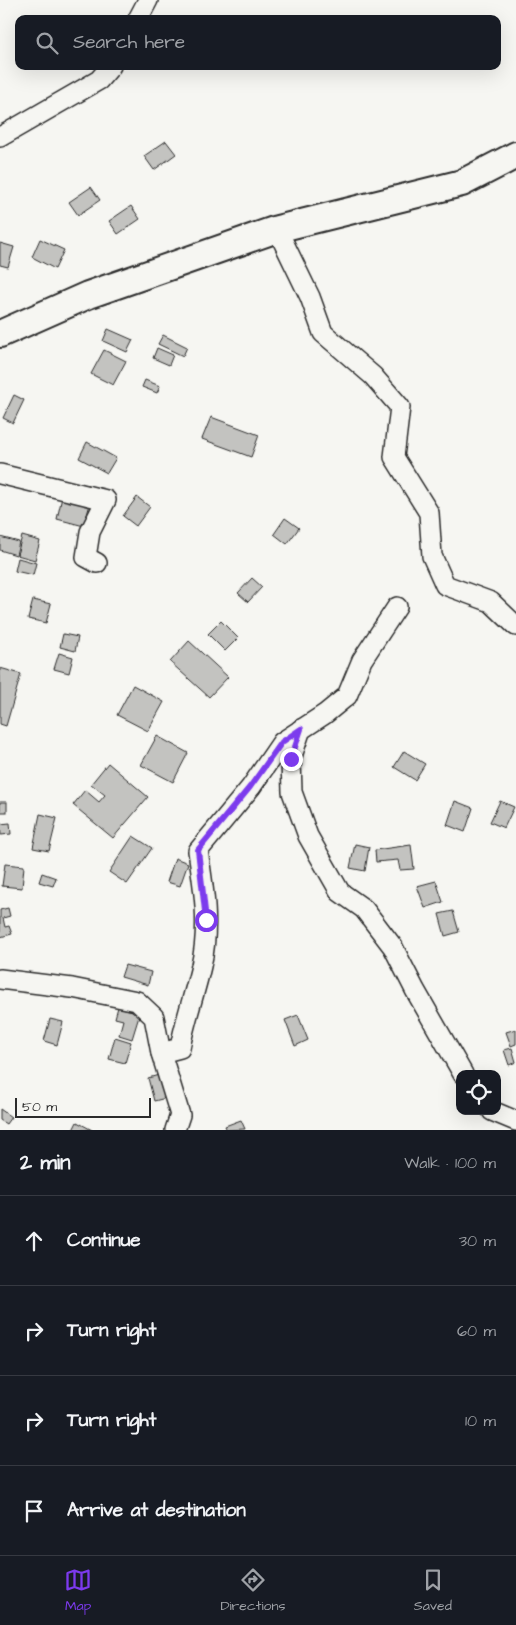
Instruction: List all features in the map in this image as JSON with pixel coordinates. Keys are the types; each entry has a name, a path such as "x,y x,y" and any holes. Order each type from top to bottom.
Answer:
{"highway":[{"path":"0,334 88,295 277,229 462,183 516,155"}],"street":[{"path":"140,15 148,0"},
{"path":"0,137 99,80 108,70"},
{"path":"277,229 310,297 323,332 373,376 400,407 394,457 429,514 432,556 445,585 491,602 516,626"},
{"path":"0,474 106,500 88,540 86,557 97,563"},
{"path":"161,1053 180,1048 186,1015 201,965 206,920 198,850 250,787 282,742 325,714 347,696 362,660 397,607"},
{"path":"301,729 291,759 292,792 308,836 340,892 364,909 393,947 461,1070"},
{"path":"0,979 81,989 137,1001 154,1017 161,1053 180,1115 175,1130"},
{"path":"501,1115 516,1121"}],"building":[{"path":"166,141 176,154 154,170 144,156"},
{"path":"91,187 100,200 78,215 69,202"},
{"path":"131,206 140,219 118,234 109,221"},
{"path":"40,239 64,250 55,269 32,257"},
{"path":"0,243 14,247 8,267 0,265"},
{"path":"108,329 133,340 127,352 103,341"},
{"path":"163,335 187,347 183,356 158,344"},
{"path":"157,348 173,355 169,365 153,358"},
{"path":"104,350 126,361 113,385 91,374"},
{"path":"145,380 160,386 157,393 142,387"},
{"path":"14,395 24,400 13,423 3,418"},
{"path":"211,417 259,435 251,457 202,439"},
{"path":"87,442 116,458 107,473 79,458"},
{"path":"62,497 90,504 84,526 57,519"},
{"path":"137,497 150,507 136,526 123,516"},
{"path":"285,518 299,528 287,544 274,534"},
{"path":"22,536 40,541 35,560 17,555"},
{"path":"0,537 19,542 16,555 0,550"},
{"path":"18,558 36,563 33,575 15,571"},
{"path":"252,578 262,587 248,602 238,593"},
{"path":"33,600 51,604 46,623 28,619"},
{"path":"221,621 238,638 225,651 208,634"},
{"path":"63,634 78,637 75,651 60,647"},
{"path":"189,641 228,677 209,697 170,662"},
{"path":"59,653 73,657 69,673 54,669"},
{"path":"0,668 21,674 6,726 0,724"},
{"path":"133,685 164,702 148,731 117,715"},
{"path":"157,736 188,753 173,782 141,765"},
{"path":"404,751 425,764 415,780 394,767"},
{"path":"108,763 148,797 113,838 73,805 85,790 99,802 105,795 91,784"},
{"path":"455,801 473,808 465,832 447,825"},
{"path":"500,801 514,807 504,828 490,822"},
{"path":"0,802 7,802 7,812 0,812"},
{"path":"40,814 57,818 49,851 33,848"},
{"path":"10,823 11,834 1,835 0,824"},
{"path":"133,836 152,848 127,884 109,872"},
{"path":"355,844 369,847 365,871 350,868"},
{"path":"411,845 414,869 400,870 398,860 376,862 375,850"},
{"path":"175,858 188,863 180,886 167,882"},
{"path":"5,864 24,866 22,888 2,886"},
{"path":"42,873 56,878 53,886 39,882"},
{"path":"436,881 443,902 425,908 417,886"},
{"path":"8,908 10,916 3,918 5,927 9,926 12,934 0,937 0,910"},
{"path":"453,911 459,932 445,936 439,914"},
{"path":"125,965 151,972 148,985 121,977"},
{"path":"118,1007 140,1013 132,1039 119,1035 123,1020 115,1018"},
{"path":"298,1015 308,1040 295,1046 285,1020"},
{"path":"50,1019 63,1022 57,1045 44,1041"},
{"path":"516,1029 516,1044 511,1046 506,1032"},
{"path":"115,1037 131,1042 125,1063 109,1059"},
{"path":"512,1048 516,1062 509,1065 504,1050"},
{"path":"159,1075 166,1098 154,1101 148,1078"},
{"path":"0,1109 11,1117 6,1124 0,1120"},
{"path":"241,1120 245,1129 227,1130 225,1126"},
{"path":"77,1122 92,1130 73,1130"}],"route":[{"path":"206,920 198,850 250,787 282,742 301,729 291,759"}]}
